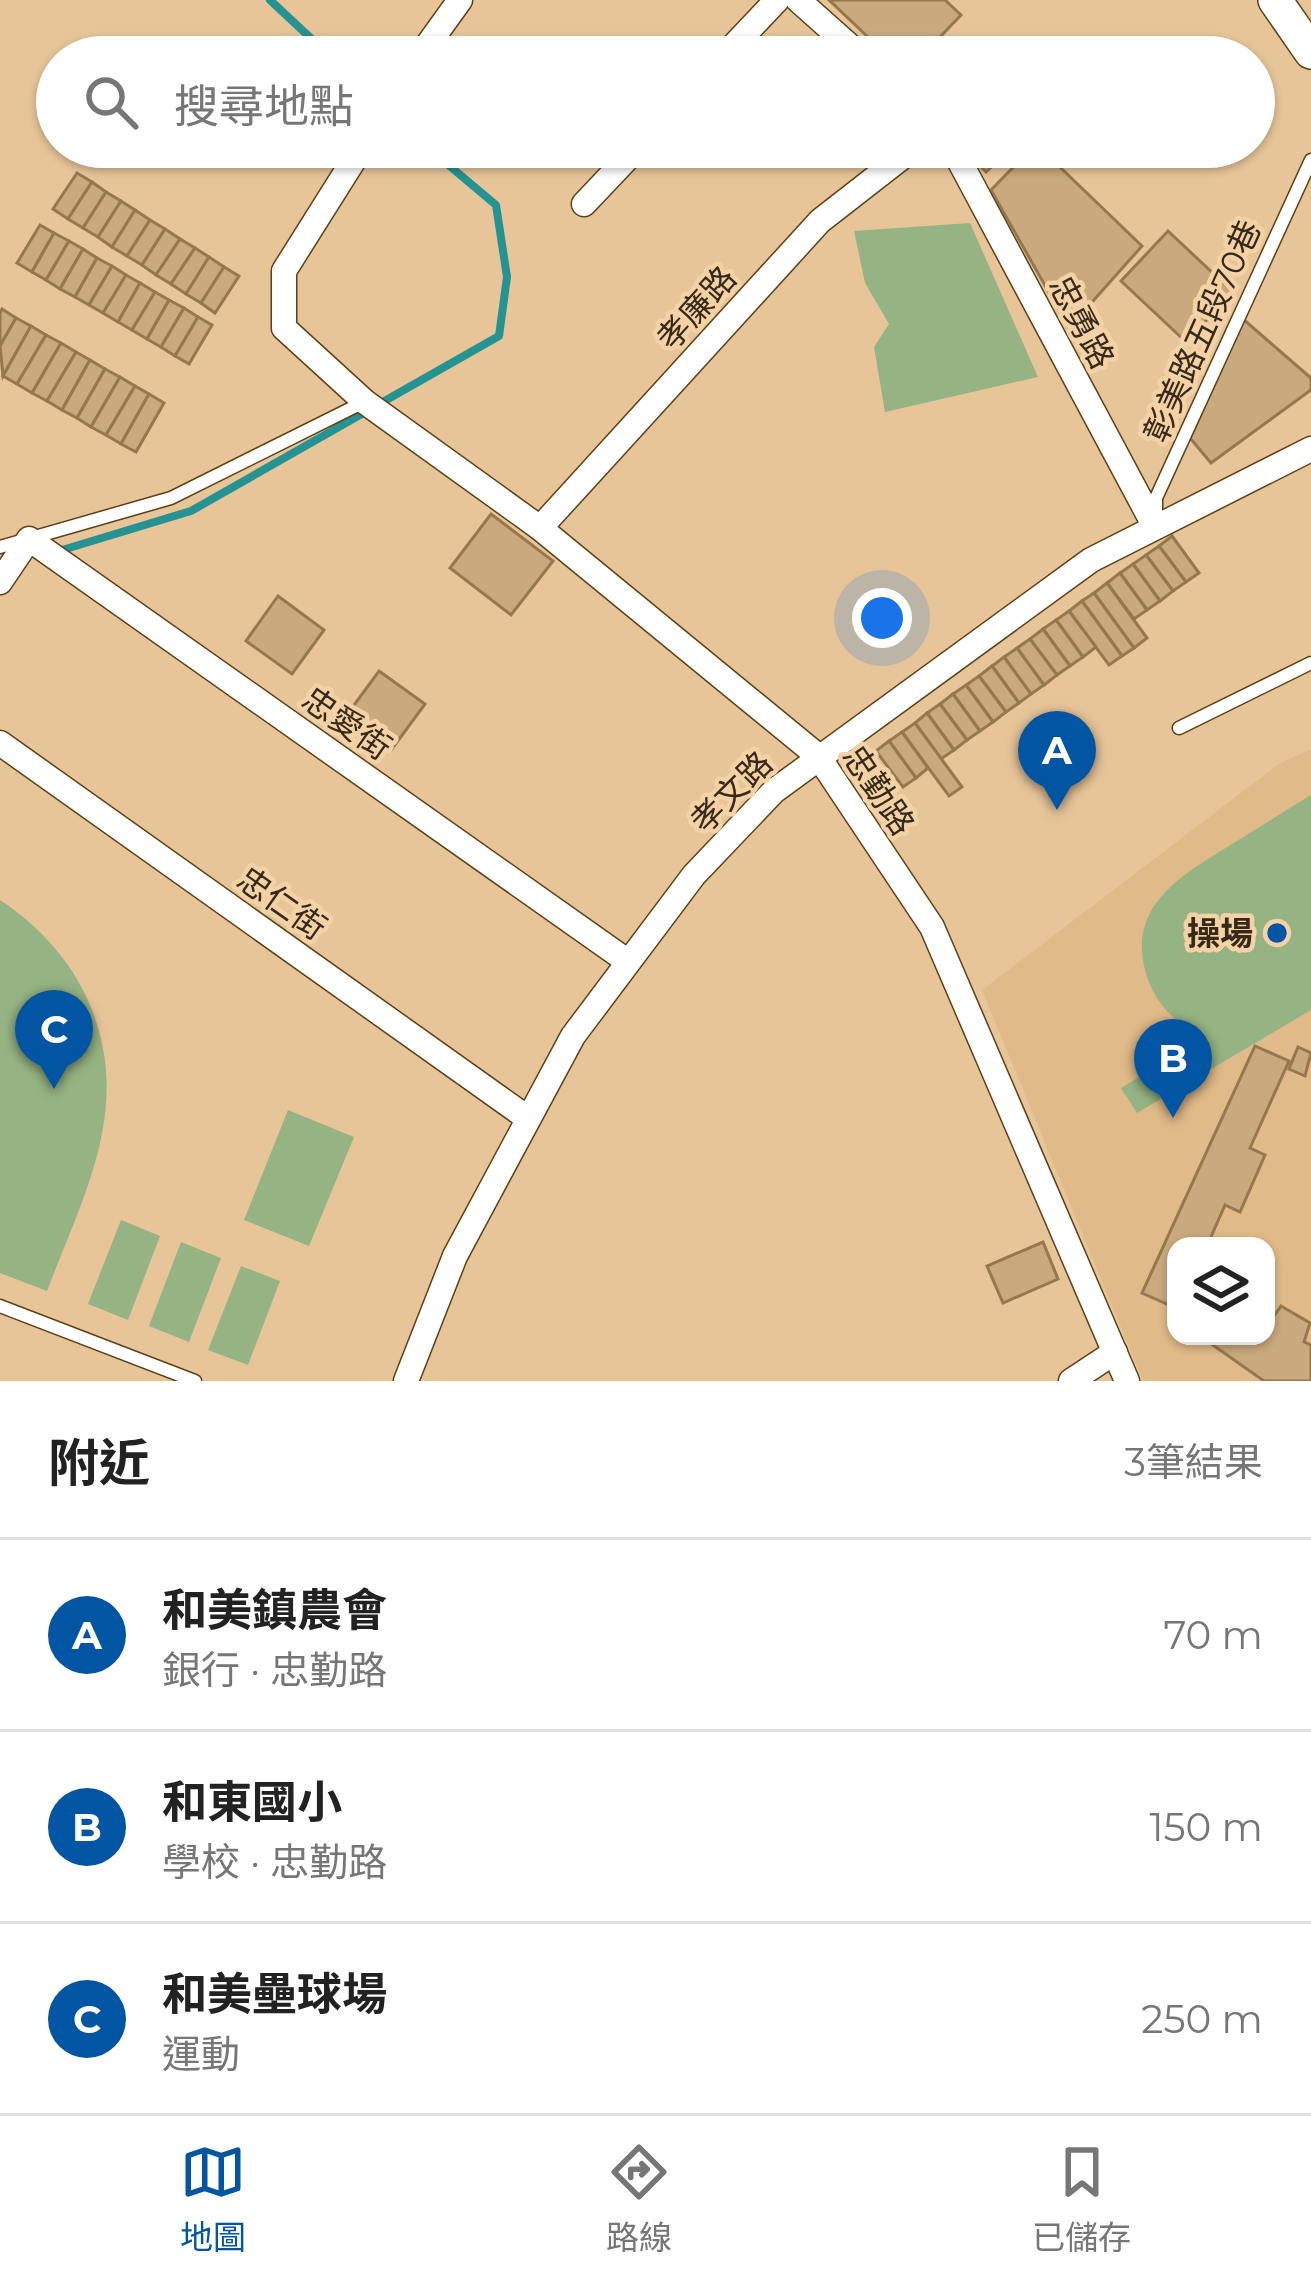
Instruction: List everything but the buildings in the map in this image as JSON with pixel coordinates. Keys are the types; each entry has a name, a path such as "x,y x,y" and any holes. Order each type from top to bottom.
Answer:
{"main road":[{"path":"1275,0 1311,52"}],"street":[{"path":"434,36 460,0"},
{"path":"744,36 777,0"},
{"path":"798,0 838,36"},
{"name":"忠勤路","path":"349,168 284,271 284,328 365,402 541,528 818,756 932,927 1127,1381"},
{"path":"584,204 618,168"},
{"name":"孝廉路","path":"541,528 820,221 888,168"},
{"name":"忠勇路","path":"963,168 1155,527"},
{"name":"孝文路","path":"406,1381 455,1256 573,1036 694,875 774,791 1091,560 1311,449"},
{"path":"0,582 29,539"},
{"name":"忠愛街","path":"29,539 627,961"},
{"name":"忠仁街","path":"0,743 526,1117"},
{"path":"1071,1381 1115,1352"}],"lane":[{"name":"彰美路五段70巷","path":"1155,527 1156,498 1311,160"},
{"path":"0,548 170,498 365,402"},
{"path":"1179,728 1311,663"},
{"path":"0,1306 195,1381"}],"shaded area":[{"path":"1311,749 1311,1381 1143,1381 982,990 1279,764"}],"green space":[{"path":"970,223 1038,377 885,412 874,347 889,324 865,283 854,231"},
{"path":"1311,795 1311,1010 1137,1113 1121,1088 1203,1038 1166,1010 1149,981 1142,947 1152,909 1196,867"},
{"path":"0,900 49,941 69,966 100,1033 106,1071 100,1144 47,1291 0,1273"},
{"path":"288,1110 354,1137 309,1246 244,1220"},
{"path":"121,1220 160,1236 128,1320 88,1304"},
{"path":"181,1242 221,1258 189,1342 149,1326"},
{"path":"241,1266 280,1281 248,1365 208,1350"}],"waterway":[{"path":"270,0 309,36"},
{"path":"59,551 191,511 499,336 507,277 496,205 452,168"}],"place":[{"name":"和美鎮農會","path":"1057,810"},
{"name":"操場","path":"1277,933"},
{"name":"和美壘球場","path":"54,1089"},
{"name":"和東國小","path":"1173,1118"}]}
